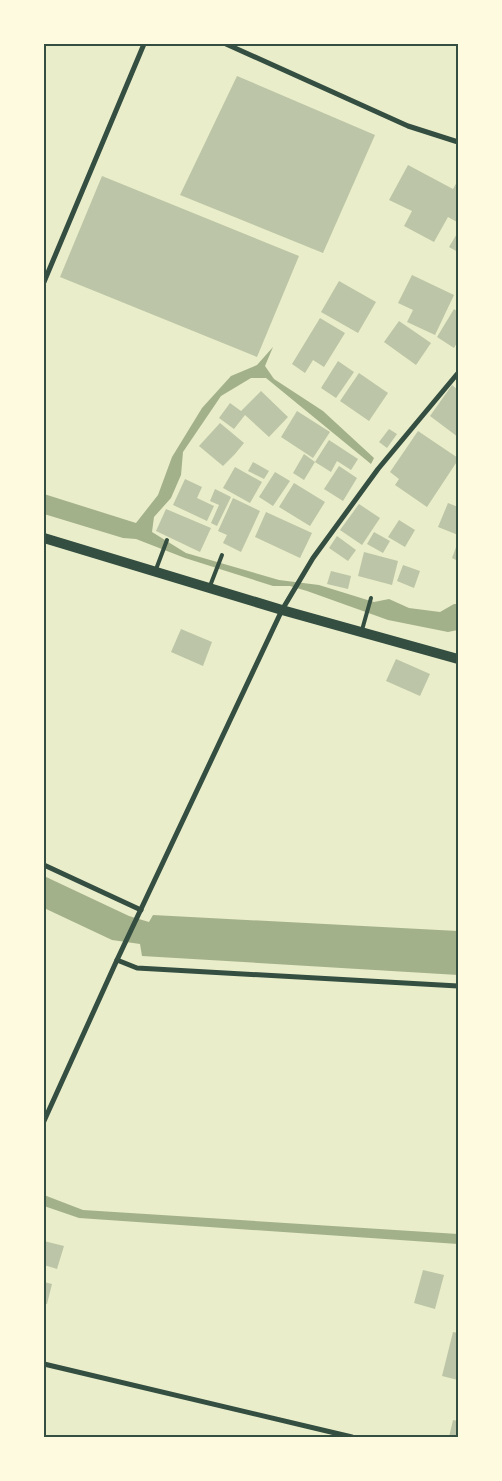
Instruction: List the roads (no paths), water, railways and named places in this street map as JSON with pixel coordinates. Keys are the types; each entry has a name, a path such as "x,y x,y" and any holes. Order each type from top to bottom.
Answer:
{"main road":[{"path":"44,538 282,610 458,659"}],"street":[{"path":"44,282 144,44"},
{"path":"226,44 408,126 458,142"},
{"path":"44,1121 140,910 282,610 313,558 378,469 458,372"},
{"path":"44,865 140,910"},
{"path":"117,960 137,968 458,986"},
{"path":"44,1364 352,1437"}],"lane":[{"path":"155,572 167,540"},
{"path":"209,588 222,555"},
{"path":"361,632 371,598"}]}
